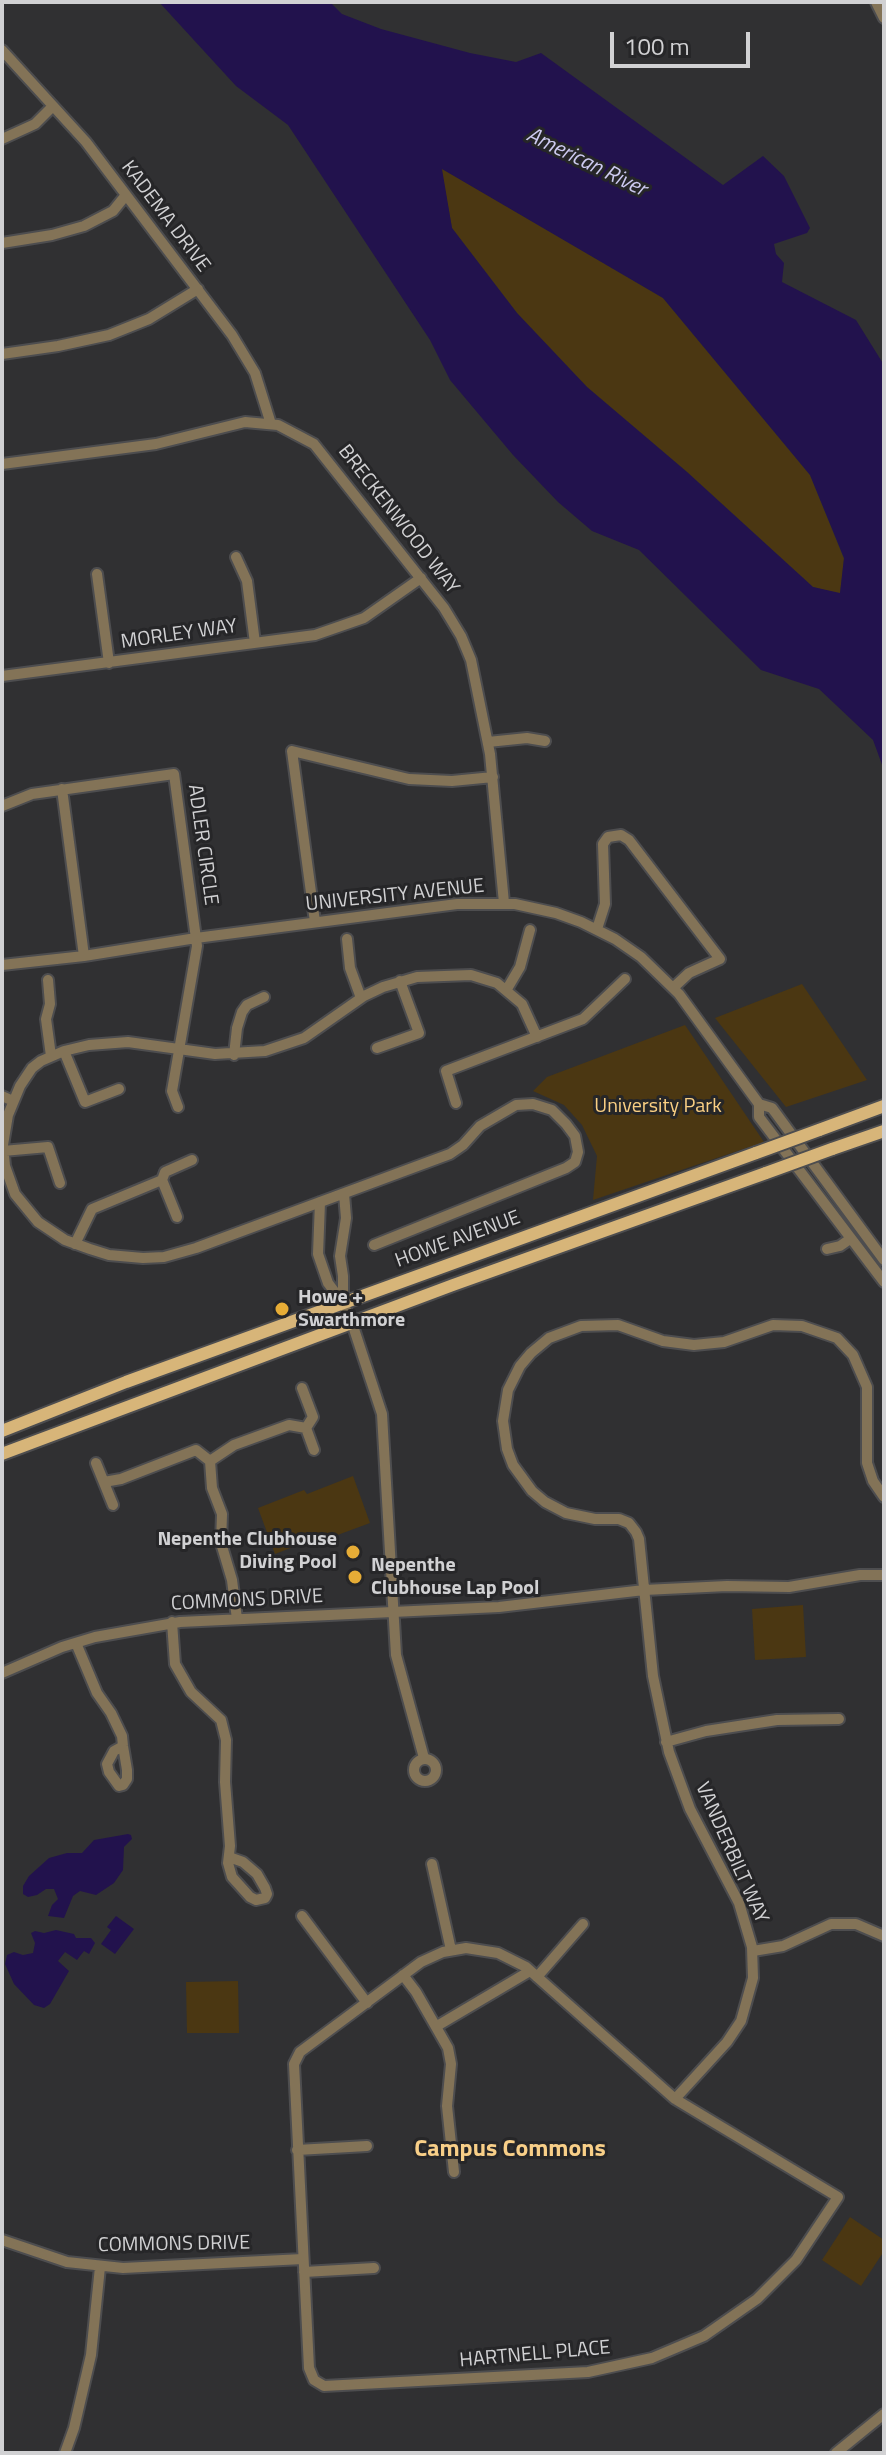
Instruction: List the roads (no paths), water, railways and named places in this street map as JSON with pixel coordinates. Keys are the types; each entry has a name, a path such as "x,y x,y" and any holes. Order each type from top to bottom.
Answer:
{"main road":[{"name":"HOWE AVENUE","path":"2,1431 126,1382 884,1106"},
{"name":"HOWE AVENUE","path":"2,1454 352,1323 884,1131"}],"street":[{"path":"876,2 884,18"},
{"name":"KADEMA DRIVE","path":"2,50 86,142 198,289 249,360 271,424"},
{"path":"2,139 35,124 53,106"},
{"path":"2,243 84,226 113,211 126,195"},
{"path":"2,354 109,335 149,319 198,289"},
{"name":"BRECKENWOOD WAY","path":"2,464 156,444 232,424 271,424 303,436 323,454 451,617 471,660 493,777 504,903"},
{"name":"MORLEY WAY","path":"236,557 247,581 255,643"},
{"name":"MORLEY WAY","path":"97,574 109,663"},
{"name":"MORLEY WAY","path":"2,676 315,635 352,623 380,608 421,578"},
{"path":"488,742 527,738 545,741"},
{"path":"315,922 292,751 409,779 452,781 493,777"},
{"name":"ADLER CIRCLE","path":"2,806 18,797 174,774 196,938"},
{"path":"62,789 84,956"},
{"path":"597,929 605,904 603,844 608,837 621,835 629,840 720,959 689,973 673,988"},
{"name":"UNIVERSITY AVENUE","path":"2,965 457,904 504,903 556,913 597,929 641,957 673,988 759,1104 772,1108 884,1260"},
{"path":"507,989 520,967 530,930"},
{"path":"178,1107 172,1091 196,962 196,938"},
{"path":"347,939 350,968 361,998"},
{"path":"374,1245 566,1168 575,1162 578,1152 575,1136 552,1110 533,1104 516,1105 480,1126 450,1154 196,1248 164,1257 127,1257 75,1244 51,1232 25,1209 3,1166 4,1129 13,1101 32,1068 64,1051 128,1042 234,1055 265,1051 304,1038 361,998 400,981 471,975 483,977 507,989 522,1004 537,1037"},
{"path":"456,1103 446,1071 583,1019 625,979"},
{"path":"48,980 50,1004 46,1019 51,1056"},
{"path":"377,1048 419,1033 400,981"},
{"path":"234,1055 242,1012 247,1005 264,997"},
{"path":"64,1051 85,1102 119,1089"},
{"path":"2,1096 13,1101"},
{"name":"UNIVERSITY AVENUE","path":"759,1104 759,1117 884,1282"},
{"path":"3,1151 48,1147 60,1183"},
{"path":"177,1217 162,1180 165,1172 192,1160"},
{"path":"75,1244 92,1209 162,1180"},
{"path":"343,1303 340,1256 346,1218 344,1194"},
{"path":"320,1202 318,1254 328,1283 343,1303 352,1323 382,1414 400,1674 424,1758"},
{"path":"827,1249 840,1246 850,1239"},
{"name":"VANDERBILT WAY","path":"675,2099 727,2042 741,2021 751,1991 753,1951 739,1903 690,1809 666,1742 653,1676 639,1539 634,1528 619,1519 581,1517 545,1502 522,1479 507,1449 503,1421 504,1405 514,1376 531,1353 563,1331 591,1324 618,1325 663,1341 694,1345 724,1342 757,1329 782,1324 802,1326 837,1338 853,1355 864,1377 868,1397 867,1463 873,1481 884,1497"},
{"path":"302,1388 313,1417 306,1428"},
{"path":"210,1461 234,1445 289,1425 306,1428"},
{"path":"306,1428 314,1450"},
{"path":"104,1482 121,1479 196,1450 210,1461 212,1488 222,1514 221,1543 233,1584 237,1619"},
{"path":"96,1463 113,1505"},
{"name":"COMMONS DRIVE","path":"2,1673 76,1643 172,1622 543,1604 644,1590 789,1587 860,1575 884,1575"},
{"path":"172,1622 175,1664 191,1692 221,1720 226,1740 229,1857"},
{"path":"76,1643 97,1693 122,1736 123,1746"},
{"path":"666,1742 706,1731 777,1720 839,1719"},
{"path":"432,1864 451,1950"},
{"path":"302,1916 367,2003"},
{"path":"437,2026 534,1974 583,1924"},
{"path":"753,1951 783,1946 831,1924 856,1924 884,1936"},
{"name":"HARTNELL PLACE","path":"474,1948 498,1953 534,1974 675,2099 838,2197 815,2233 781,2276 741,2312 683,2346 631,2364 588,2372 324,2386 314,2380 309,2368 293,2072 296,2057 421,1962 451,1950 474,1948"},
{"path":"403,1975 448,2048 451,2064 447,2106 454,2172"},
{"path":"297,2150 367,2146"},
{"name":"COMMONS DRIVE","path":"2,2240 45,2256 100,2267 145,2268 303,2259"},
{"path":"65,2453 91,2355 100,2267"},
{"path":"304,2272 374,2268"},
{"path":"836,2453 884,2414"}],"water":[{"name":"American River","path":"159,2 330,2 342,14 381,29 470,53 516,62 541,53 723,185 763,156 784,176 810,228 807,233 774,244 776,254 784,263 782,282 856,320 884,365 884,770 873,740 819,689 761,670 639,550 592,531 558,502 513,455 450,380 430,340 288,125 236,86","holes":["442,169 663,298 810,475 844,558 840,593 813,587 687,472 587,387 517,313 452,228"]},
{"path":"128,1834 132,1839 124,1847 123,1870 114,1883 96,1895 80,1891 73,1896 64,1918 48,1916 58,1899 54,1889 28,1897 23,1894 23,1886 29,1876 49,1858 82,1853 94,1840"},
{"path":"116,1916 134,1929 115,1954 101,1944 111,1930 107,1927"},
{"path":"56,1930 74,1934 76,1938 91,1938 95,1943 89,1954 84,1951 77,1960 65,1952 58,1961 69,1971 50,2004 44,2008 34,2005 14,1984 5,1964 7,1955 14,1952 23,1955 33,1953 35,1943 31,1933"}],"place":[{"name":"Howe + Swarthmore","path":"282,1309"},
{"name":"Nepenthe Clubhouse Diving Pool","path":"353,1552"},
{"name":"Nepenthe Clubhouse Lap Pool","path":"355,1577"}],"district":[{"name":"Campus Commons","path":"510,2150"}],"park label":[{"name":"University Park","path":"658,1107"}]}
